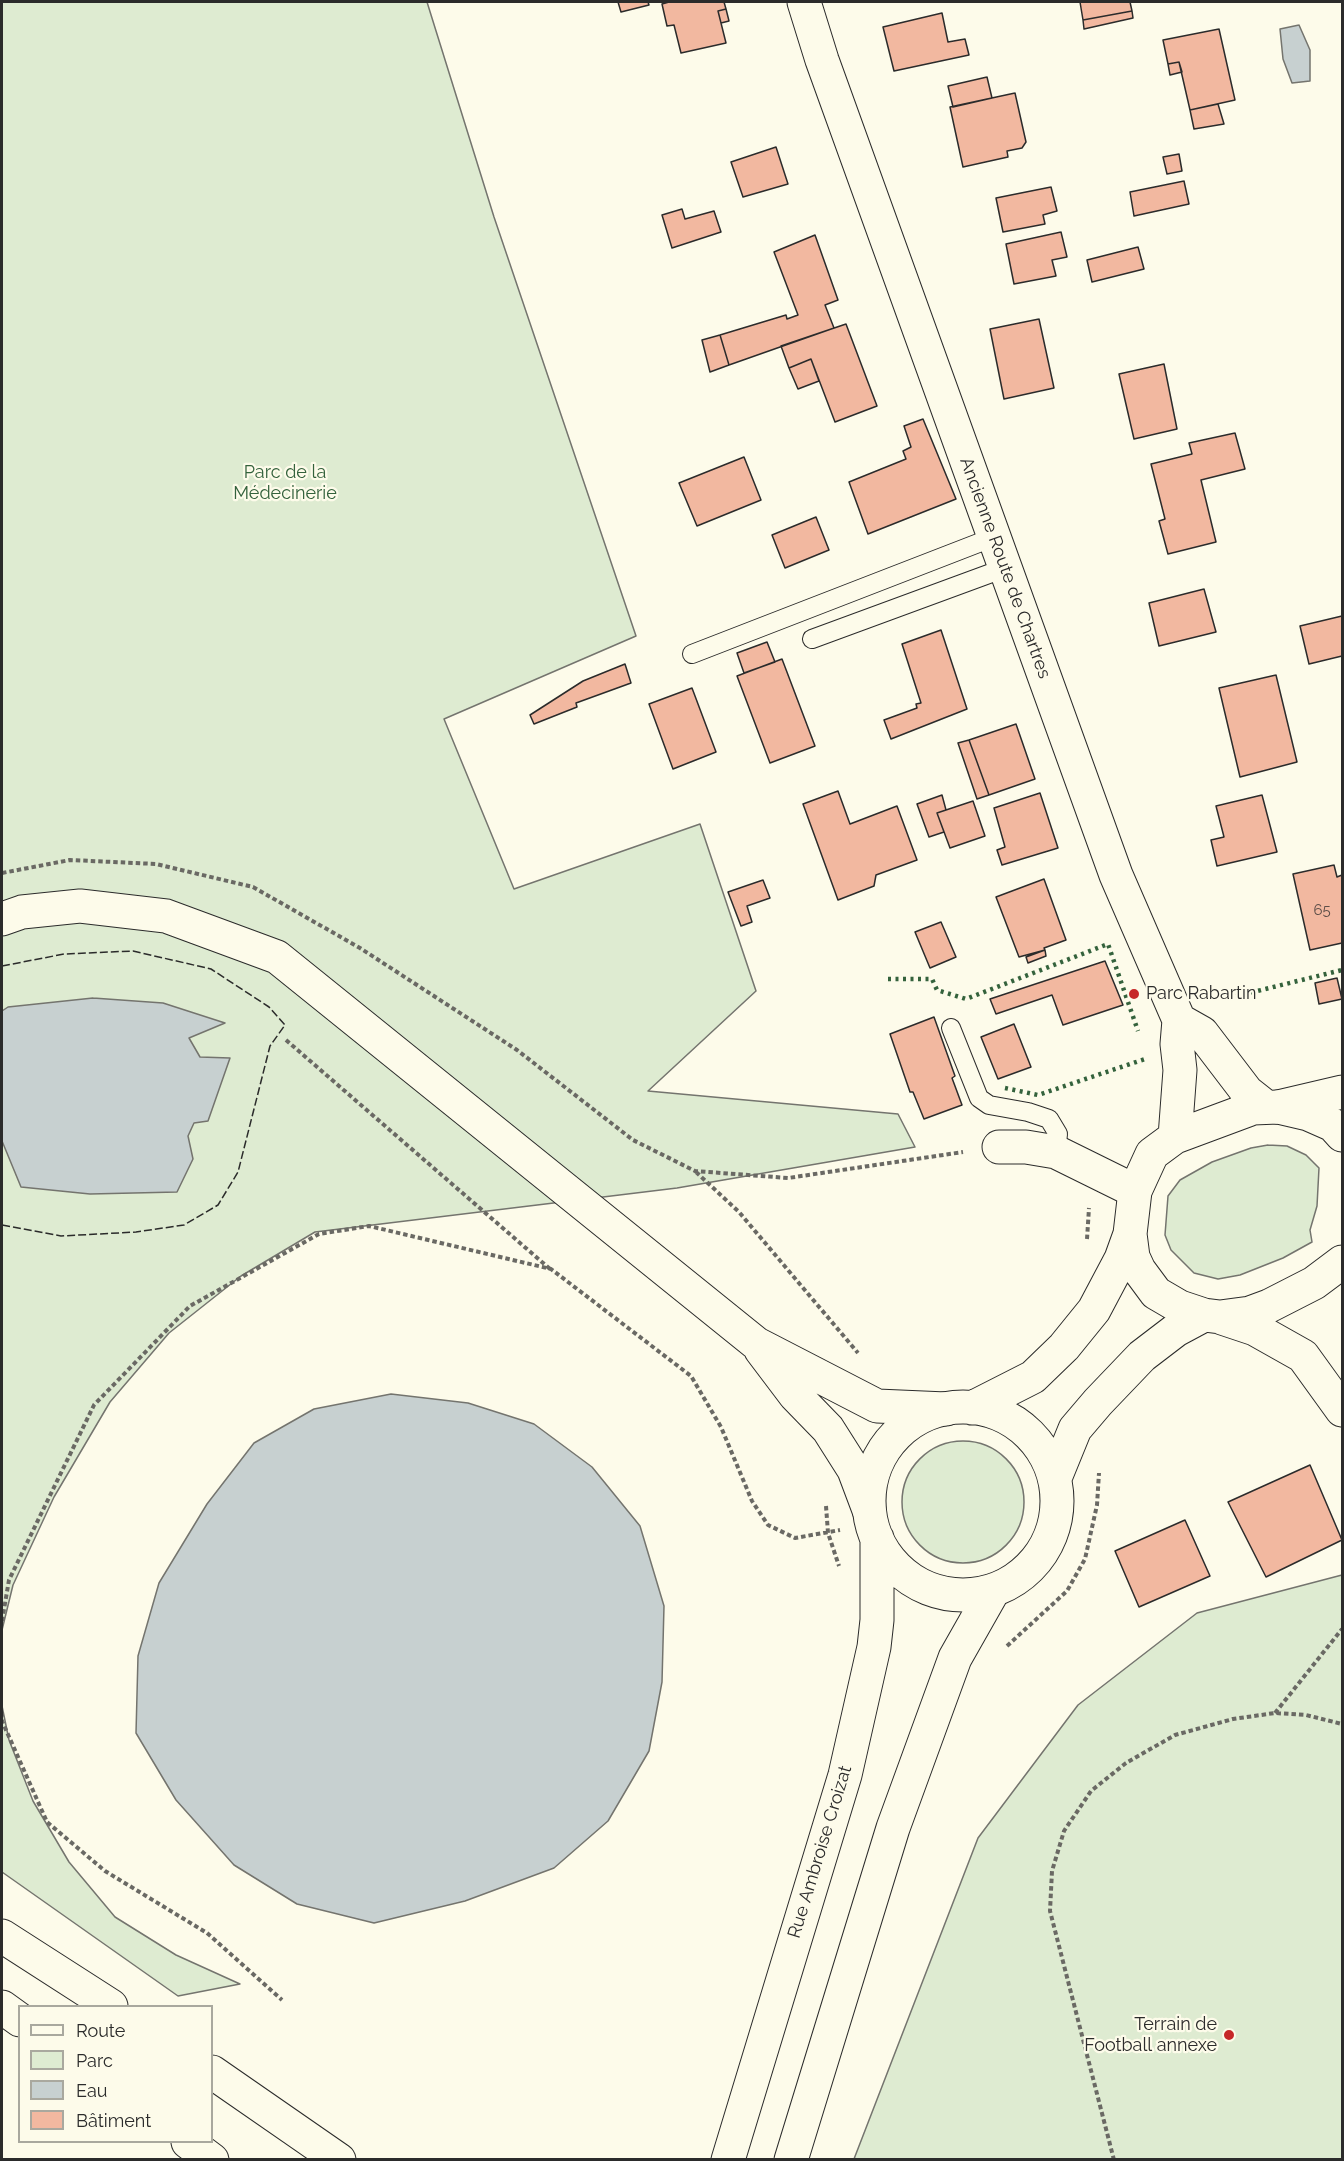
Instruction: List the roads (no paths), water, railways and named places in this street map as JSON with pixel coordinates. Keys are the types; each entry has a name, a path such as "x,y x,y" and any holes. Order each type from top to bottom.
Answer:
{"main road":[{"name":"Ancienne Route de Chartres","path":"804,2 822,60 1116,876 1179,1020 1177,1044 1180,1070 1175,1137"},
{"path":"2,919 22,912 80,906 166,915 277,957 757,1344 877,1406 959,1409 1000,1415 1025,1431 1044,1452 1055,1478 1058,1507 1052,1534 1043,1550 1018,1578 993,1591 966,1596 938,1592 913,1581 891,1562 873,1524 854,1470 828,1429 795,1395 757,1344"},
{"path":"1179,1020 1202,1033 1247,1092 1272,1107 1308,1114 1333,1125 1342,1135"},
{"path":"873,1524 874,1468 886,1443 907,1424 923,1415 959,1409 1033,1377 1064,1347 1094,1310 1121,1259 1130,1234 1135,1191 1152,1154 1175,1137 1253,1108 1272,1107 1342,1092"},
{"path":"999,1147 1026,1147 1056,1152 1135,1191"},
{"path":"1130,1234 1133,1257 1139,1270 1156,1293 1180,1307 1255,1329 1303,1356 1342,1410"},
{"path":"1055,1478 1075,1429 1142,1356 1176,1330 1212,1316 1250,1313 1269,1306 1314,1283 1342,1262"},
{"name":"Rue Ambroise Croizat","path":"728,2160 845,1775 874,1647 877,1620 873,1524"},
{"path":"791,2160 893,1828 955,1658 993,1591"},
{"path":"2,1936 108,2005"},
{"path":"2,2007 18,2019"},
{"path":"2,2025 18,2031"},
{"path":"213,2073 339,2160"},
{"path":"189,2143 212,2160"}],"lane":[{"path":"692,654 994,537"},
{"path":"813,639 1005,568"},
{"path":"951,1028 979,1098 989,1105 1028,1112 1049,1119 1058,1134 1056,1152"}],"water":[{"path":"1299,25 1310,50 1310,81 1292,83 1283,59 1280,29"},
{"path":"93,998 163,1003 225,1023 189,1038 200,1057 230,1058 208,1121 194,1123 188,1136 193,1159 177,1192 90,1194 21,1187 2,1141 2,1011 8,1007"},
{"path":"391,1394 468,1403 534,1424 592,1467 640,1526 664,1606 662,1682 649,1751 608,1821 554,1868 465,1901 374,1923 297,1904 234,1865 176,1800 136,1733 138,1656 159,1583 207,1504 254,1443 314,1409"}],"place":[{"name":"Parc Rabartin","path":"1134,994"},
{"name":"Terrain de Football annexe","path":"1229,2035"}],"park label":[{"name":"Parc de la Médecinerie","path":"285,483"}]}
